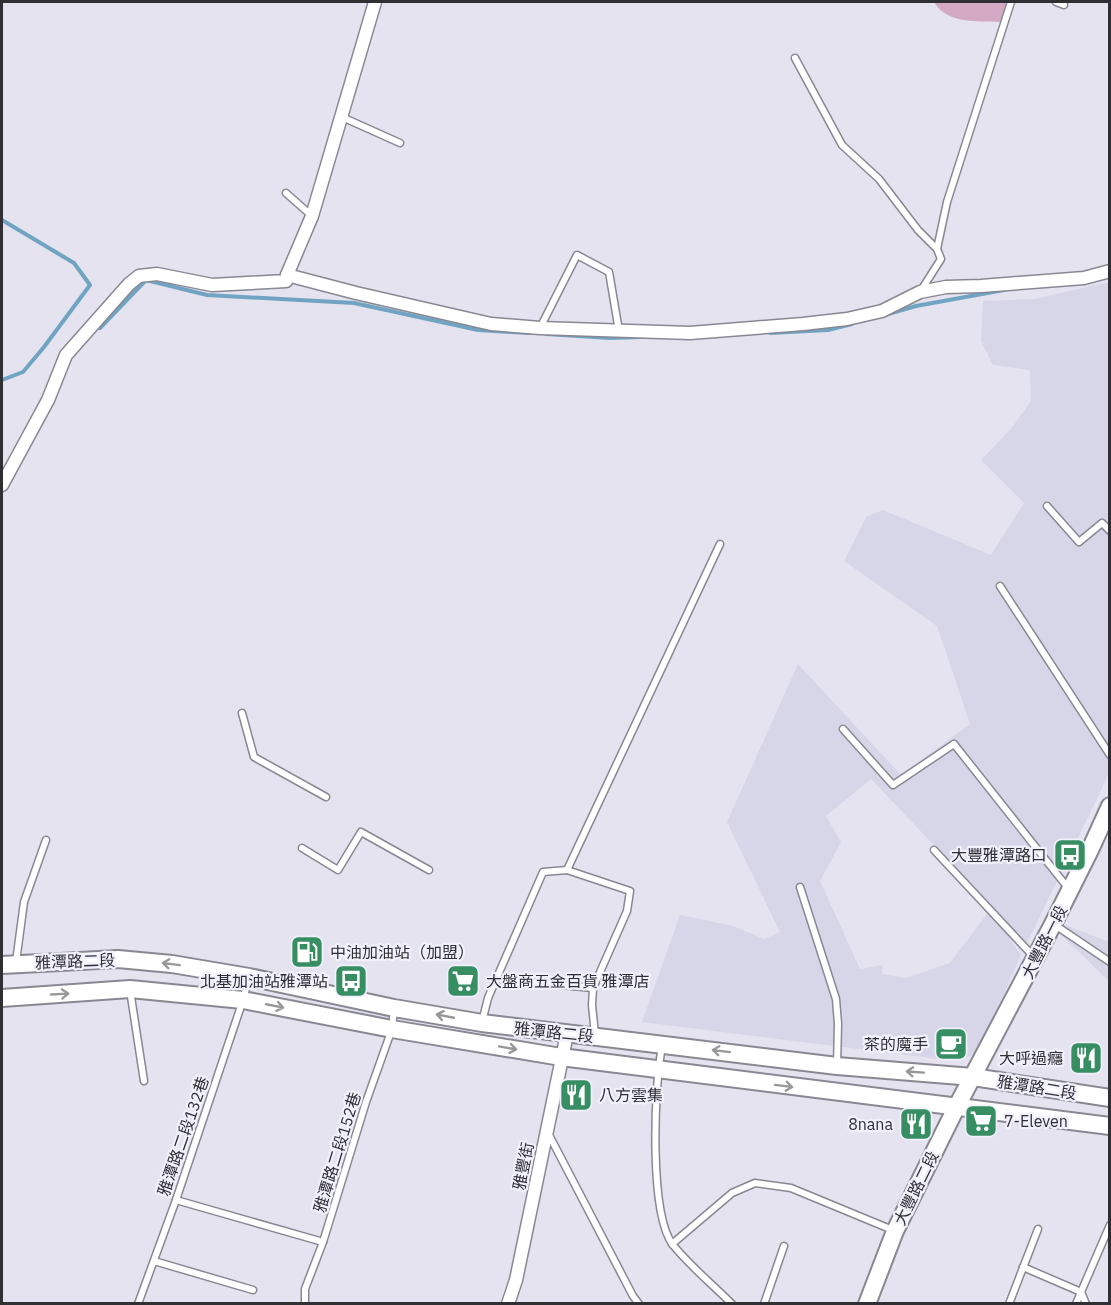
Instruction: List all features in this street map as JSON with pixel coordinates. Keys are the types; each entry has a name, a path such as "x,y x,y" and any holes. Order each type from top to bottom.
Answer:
{"street":[{"path":"2,485 48,400 66,355 105,310 139,276 157,274 212,285 286,281 312,216 375,2"},
{"path":"287,275 491,324 620,332 690,333 836,320 882,311 920,292 946,287 1084,278 1110,271"},
{"name":"大豐路一段","path":"974,1077 1036,959 1110,806"},
{"name":"雅潭路二段","path":"9,964 118,958 172,964 249,976 394,1008 482,1023 837,1066 974,1077 1110,1098"},
{"name":"雅潭路二段","path":"2,998 130,989 243,1000 392,1029 561,1057 1110,1126"},
{"name":"雅豐街","path":"508,1304 516,1280 567,1034"},
{"name":"大豐路二段","path":"867,1304 895,1231 956,1108 974,1077"}],"lane":[{"path":"937,249 947,202 1011,2"},
{"path":"1056,2 1064,5"},
{"path":"795,58 842,145 879,179 918,230 937,249 941,259 920,292"},
{"path":"342,117 400,143"},
{"path":"286,193 312,216"},
{"path":"540,328 577,255 609,272 620,332"},
{"path":"1047,506 1079,542 1102,523 1110,531"},
{"path":"567,870 720,544"},
{"path":"1000,586 1110,755"},
{"path":"242,713 254,757 326,797"},
{"path":"843,729 893,785 954,744 1070,890"},
{"path":"302,848 338,870 361,832 429,870"},
{"path":"9,964 24,902 46,840"},
{"path":"934,850 1036,959"},
{"path":"482,1023 488,998 543,872 567,870 630,891 627,911 593,988 592,1005 596,1036"},
{"path":"800,887 836,999 837,1066"},
{"path":"1053,924 1110,962"},
{"name":"雅潭路二段132巷","path":"138,1304 176,1200 249,976"},
{"path":"497,979 593,988"},
{"path":"130,989 144,1081"},
{"name":"雅潭路二段152巷","path":"305,1304 305,1289 323,1242 366,1102 392,1029 394,1008"},
{"path":"663,1044 657,1070 657,1191 664,1223 672,1244 732,1304"},
{"path":"547,1130 639,1304"},
{"path":"672,1244 732,1193 755,1183 791,1188 895,1231"},
{"path":"176,1200 323,1242"},
{"path":"1076,1304 1110,1225"},
{"path":"1009,1304 1038,1229"},
{"path":"764,1304 784,1246"},
{"path":"153,1261 253,1290"},
{"path":"1023,1267 1081,1292 1086,1304"}],"shaded area":[{"path":"934,2 1008,2 1000,22 955,18 940,9"},
{"path":"1109,282 1109,770 1027,943 871,779 826,816 841,842 820,881 860,969 883,965 882,974 906,978 950,963 990,910 1021,955 979,1051 956,1061 642,1022 680,915 733,926 764,939 780,932 727,822 798,664 901,775 970,724 937,626 844,561 866,517 883,510 991,555 1024,503 981,460 1011,429 1031,401 1030,370 993,365 981,341 983,301 1035,299"},
{"path":"1063,924 1109,942 1109,981 1059,933"}],"waterway":[{"path":"2,220 74,263 90,285 23,372 2,380"},
{"path":"100,328 146,280 207,295 354,303 478,330 529,333"},
{"path":"888,314 916,306 1004,290"},
{"path":"770,333 828,330 852,324"},
{"path":"546,334 610,338 640,337"}],"place":[{"name":"大豐雅潭路口","path":"1070,855"},
{"name":"中油加油站（加盟）","path":"307,952"},
{"name":"北基加油站雅潭站","path":"351,981"},
{"name":"大盤商五金百貨 雅潭店","path":"463,981"},
{"name":"茶的魔手","path":"951,1044"},
{"name":"大呼過癮","path":"1086,1058"},
{"name":"八方雲集","path":"576,1095"},
{"name":"7-Eleven","path":"981,1121"},
{"name":"8nana","path":"916,1124"}]}
